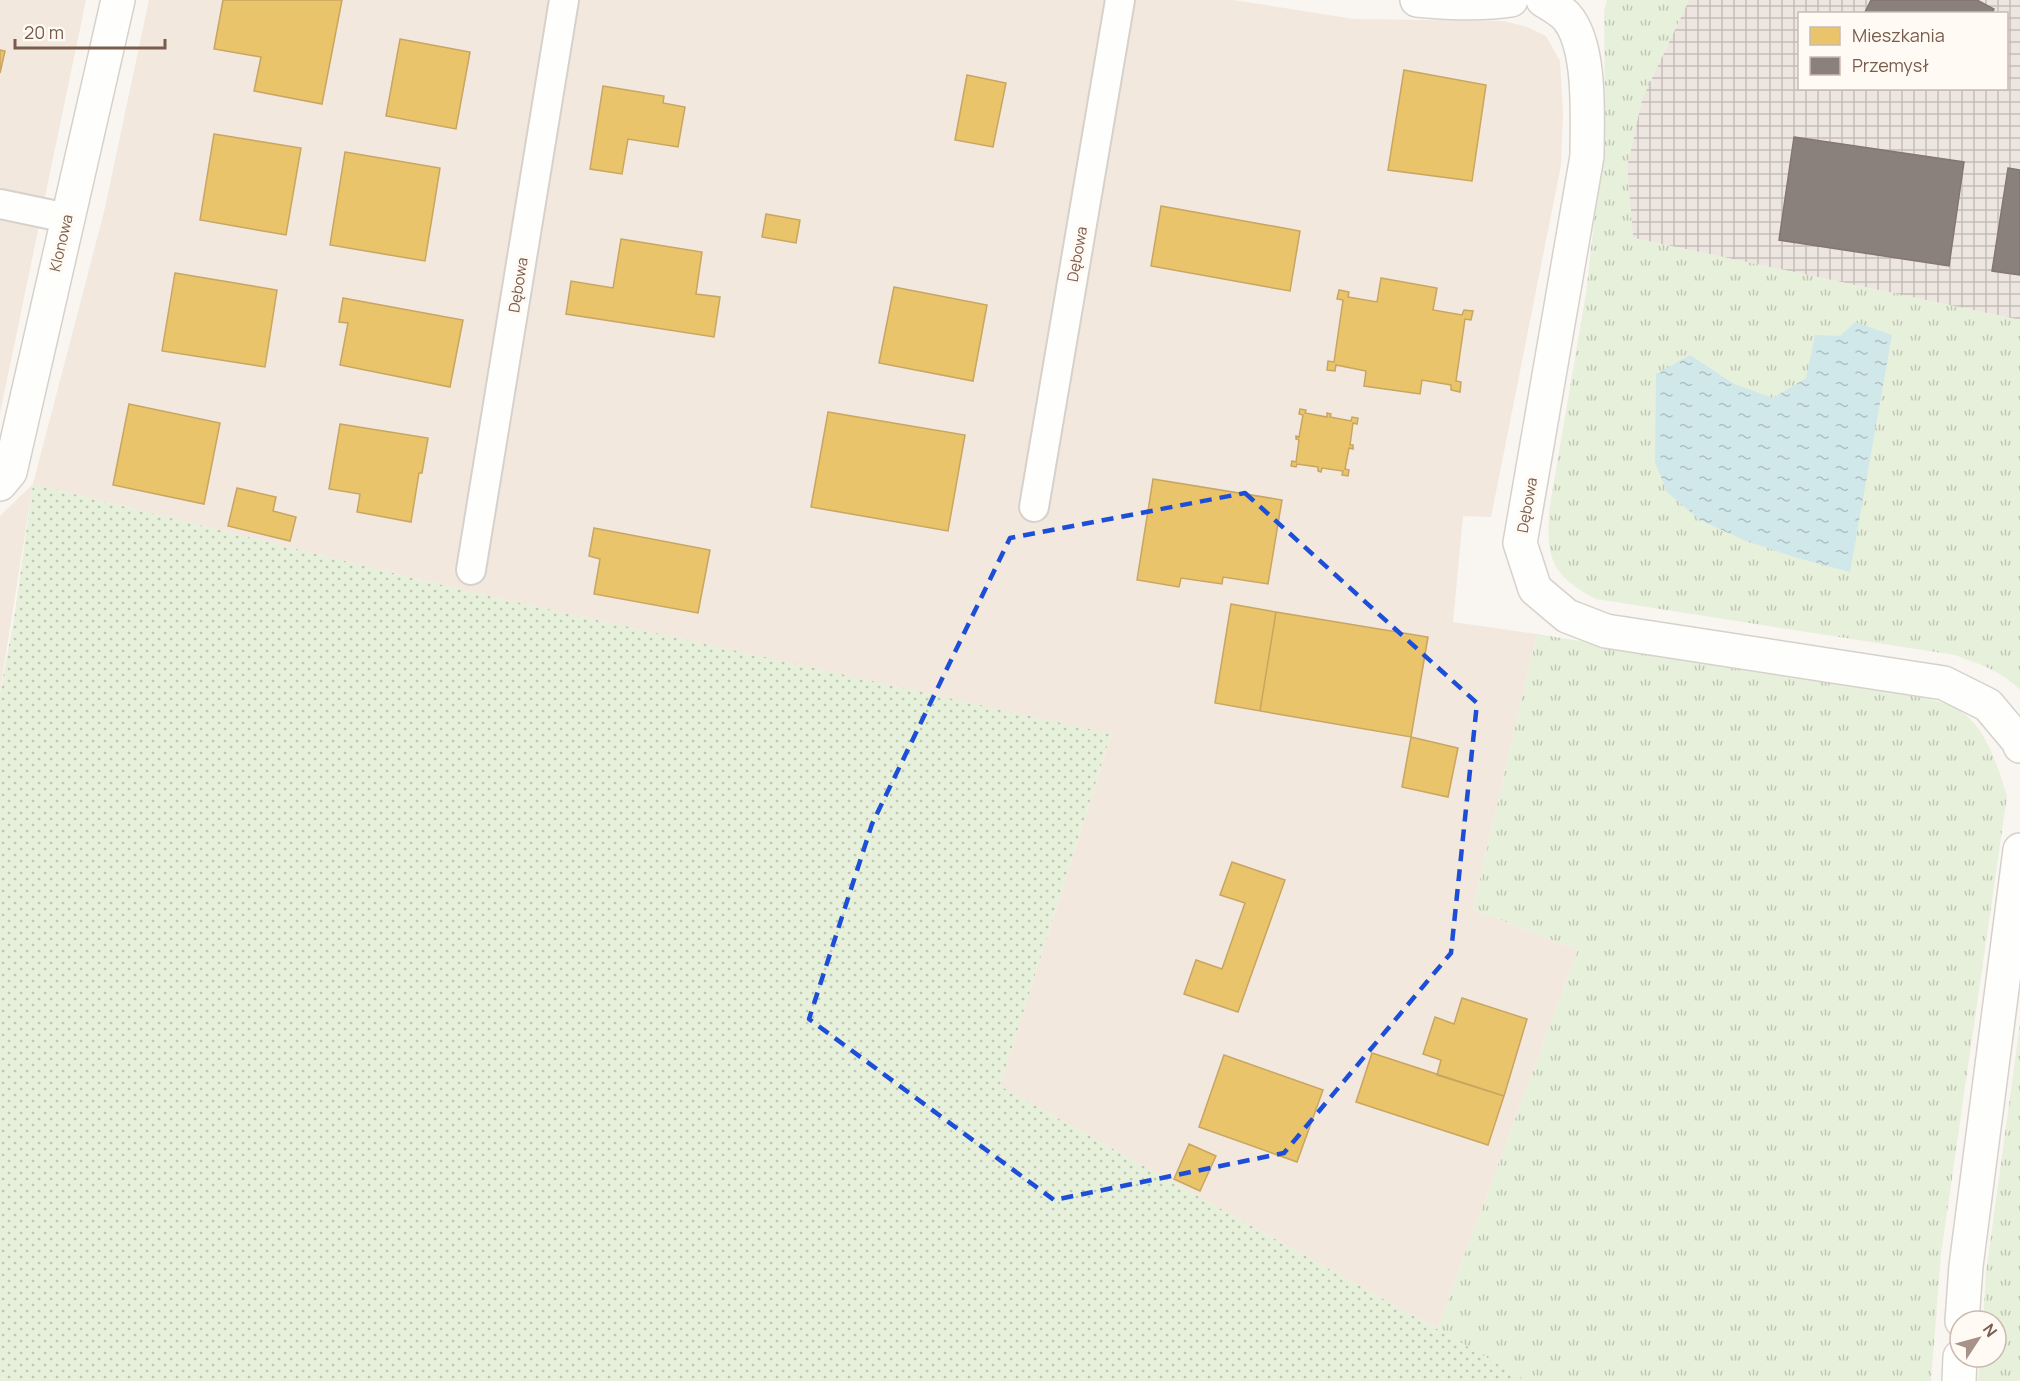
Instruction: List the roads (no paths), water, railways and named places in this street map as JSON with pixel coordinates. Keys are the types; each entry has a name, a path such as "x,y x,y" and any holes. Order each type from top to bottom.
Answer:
{"street":[{"name":"Klonowa","path":"0,484 10,472 118,0"},
{"path":"1417,0 1443,3 1492,3 1511,0"},
{"name":"Dębowa","path":"1544,0 1566,16 1581,43 1587,96 1587,156 1520,543 1535,589 1567,616 1606,631 1944,683 1988,705 2020,746"},
{"path":"1963,1309 1966,1266 2020,850"}],"lane":[{"name":"Dębowa","path":"471,570 564,0"},
{"name":"Dębowa","path":"1034,507 1120,0"},
{"path":"0,204 67,218"}],"water":[{"path":"1855,322 1892,335 1850,572 1746,541 1700,520 1667,492 1655,462 1656,374 1690,355 1734,384 1773,398 1806,378 1815,335 1840,336"}]}
